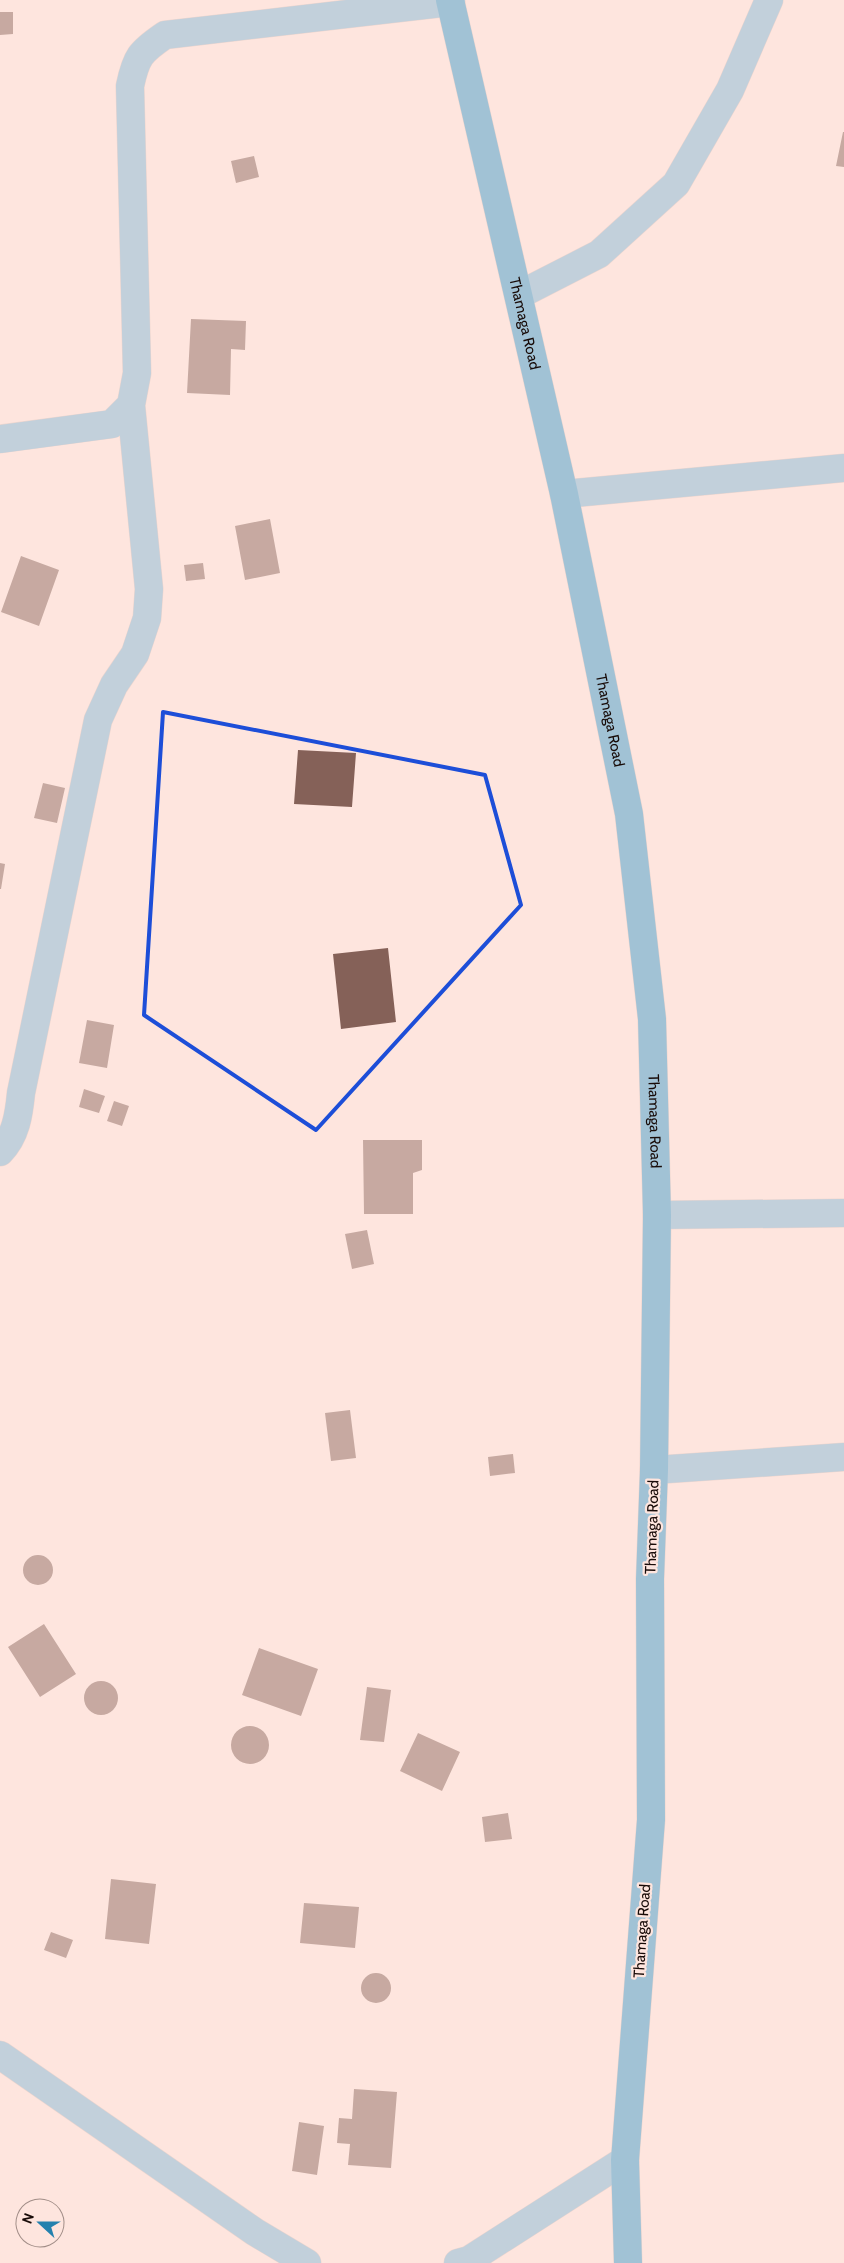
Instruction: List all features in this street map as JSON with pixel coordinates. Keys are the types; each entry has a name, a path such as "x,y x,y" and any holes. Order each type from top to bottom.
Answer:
{"main road":[{"name":"Thamaga Road","path":"450,1 564,494 629,814 652,1019 657,1215 654,1470 650,1579 651,1820 625,2160 628,2263"}],"street":[{"path":"519,295 599,254 676,184 730,90 769,0"},
{"path":"0,1152 10,1140 19,1115 23,1084 98,720 114,685 135,654 148,618 149,589 131,405 136,372 130,86 135,63 148,47 165,35 450,1"},
{"path":"0,439 112,424 131,405"},
{"path":"564,494 844,468"},
{"path":"657,1215 844,1213"},
{"path":"654,1470 844,1457"},
{"path":"0,2055 298,2261"},
{"path":"458,2263 469,2260 625,2160"}],"highlighted area":[{"path":"163,712 485,775 521,905 316,1130 144,1015"}],"building":[{"path":"0,12 13,12 13,34 0,35"},
{"path":"844,132 844,167 836,166"},
{"path":"254,156 259,177 236,183 231,161"},
{"path":"191,319 246,321 245,350 231,349 230,395 187,393"},
{"path":"270,519 280,573 245,580 235,526"},
{"path":"21,556 59,570 39,626 1,612"},
{"path":"203,563 205,579 186,581 184,565"},
{"path":"298,750 356,753 352,807 294,804"},
{"path":"43,783 65,788 57,823 34,818"},
{"path":"0,863 5,864 1,889 0,889"},
{"path":"388,948 396,1022 341,1029 333,954"},
{"path":"87,1020 114,1025 107,1068 79,1063"},
{"path":"84,1089 105,1096 99,1113 79,1107"},
{"path":"114,1101 129,1106 122,1126 107,1121"},
{"path":"363,1140 422,1140 422,1170 413,1173 413,1214 364,1214"},
{"path":"367,1230 374,1264 352,1269 345,1234"},
{"path":"350,1410 356,1458 331,1461 325,1413"},
{"path":"513,1454 515,1473 490,1476 488,1457"},
{"path":"38,1555 49,1559 53,1570 49,1581 38,1585 27,1581 23,1570 27,1559"},
{"path":"44,1624 76,1674 40,1697 8,1647"},
{"path":"259,1648 318,1669 301,1716 242,1695"},
{"path":"101,1681 113,1686 118,1698 113,1710 101,1715 89,1710 84,1698 89,1686"},
{"path":"367,1687 391,1690 384,1742 360,1740"},
{"path":"250,1726 263,1732 269,1745 263,1758 250,1764 237,1758 231,1745 237,1732"},
{"path":"418,1733 460,1752 442,1791 400,1771"},
{"path":"508,1813 512,1839 485,1842 482,1817"},
{"path":"111,1879 156,1884 149,1944 105,1939"},
{"path":"304,1903 359,1907 355,1948 300,1943"},
{"path":"51,1932 73,1940 66,1958 44,1950"},
{"path":"376,1973 382,1974 390,1982 390,1994 382,2002 376,2003 370,2002 362,1994 361,1988 362,1982 370,1974"},
{"path":"354,2089 397,2092 391,2168 348,2165 350,2144 337,2143 339,2118 352,2119"},
{"path":"299,2122 324,2126 317,2175 292,2171"}]}
